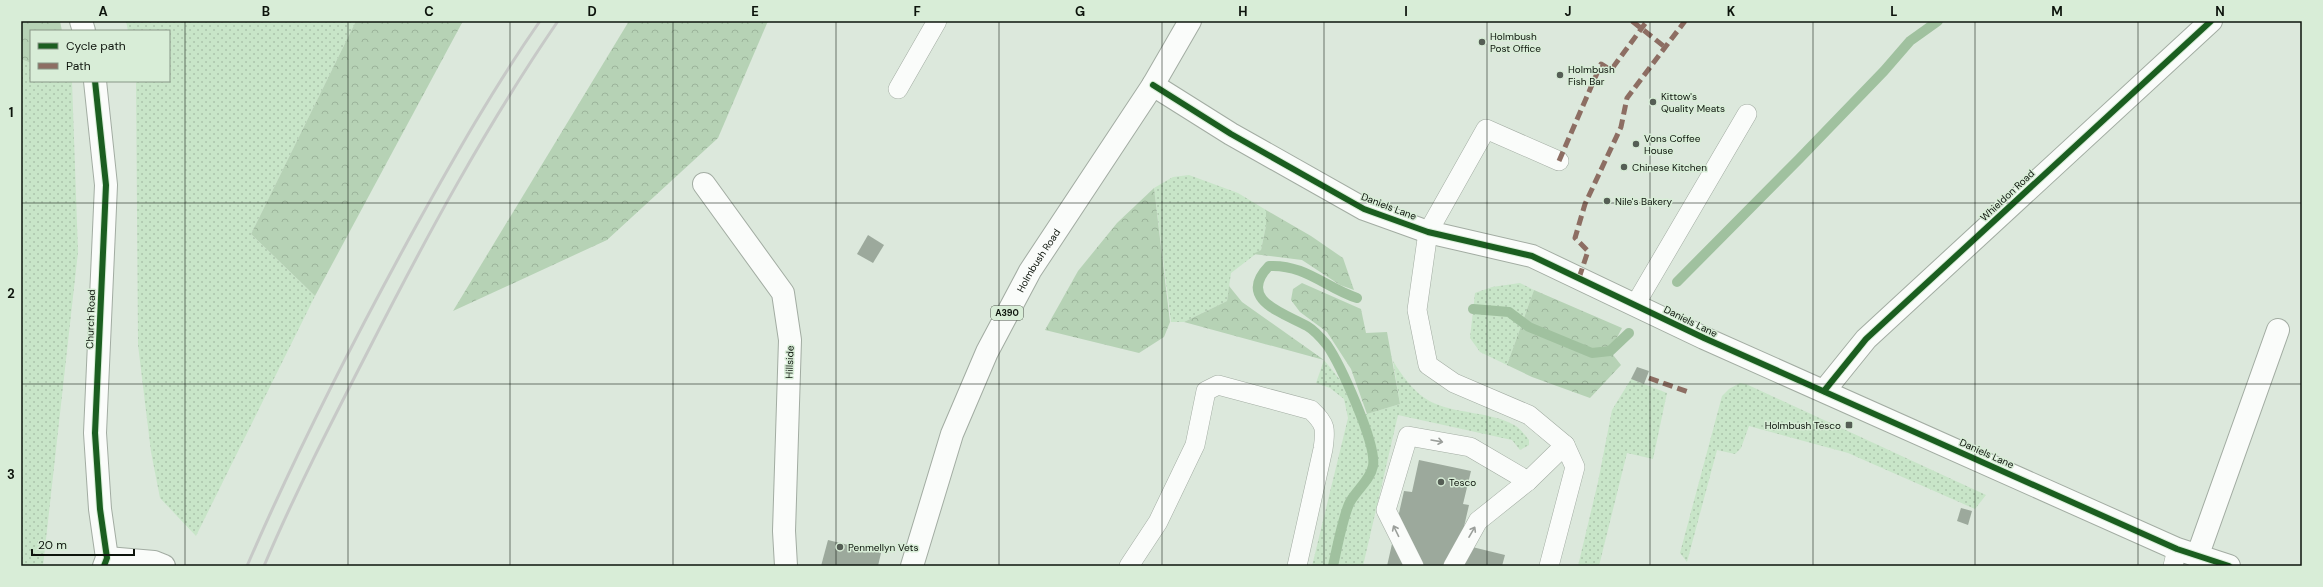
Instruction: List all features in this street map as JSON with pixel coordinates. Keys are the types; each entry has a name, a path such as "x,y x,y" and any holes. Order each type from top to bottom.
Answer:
{"main road":[{"name":"Holmbush Road","path":"912,566 952,434 987,352 1030,271 1153,85 1190,21"},
{"name":"Whieldon Road","path":"1824,391 1866,339 2211,21"},
{"name":"Church Road","path":"95,82 106,185 95,433 100,509 106,562"},
{"name":"Daniels Lane","path":"1153,85 1231,134 1364,209 1428,232 1532,256 1704,338 1824,391 2182,557 2229,566"},
{"name":"Hillside","path":"704,184 783,293 790,340 784,531 786,566"},
{"path":"2182,557 2278,330"},
{"path":"106,562 154,562 164,566"}],"lane":[{"path":"898,89 937,21"},
{"path":"1635,305 1747,114"},
{"path":"1549,566 1574,467 1565,445 1529,415 1454,384 1428,365 1417,310 1428,232 1486,129 1559,161"},
{"path":"1129,566 1158,522 1195,445 1206,391 1218,385 1311,410 1321,420 1326,432 1298,566"},
{"path":"1414,566 1386,510 1408,436 1470,447 1528,481"},
{"path":"1453,566 1478,521 1528,481 1565,445"}],"green space":[{"path":"21,21 60,21 62,30 30,30 30,63 21,59"},
{"path":"126,21 356,21 251,234 315,296 196,536 160,498 151,452 138,345 136,82 170,82 170,30 128,30"},
{"path":"356,21 463,21 315,296 251,234"},
{"path":"629,21 768,21 718,138 607,240 453,311"},
{"path":"21,59 30,63 30,82 72,82 78,252 43,566 21,566"},
{"path":"1189,175 1238,193 1266,210 1266,226 1261,250 1231,273 1227,301 1184,322 1171,322 1154,188 1173,177"},
{"path":"1154,188 1170,322 1164,337 1139,353 1045,330 1078,271 1117,223"},
{"path":"1266,210 1311,236 1343,258 1354,290 1340,285 1302,260 1253,254 1261,250 1266,226"},
{"path":"1302,283 1361,309 1366,333 1387,332 1400,404 1367,414 1351,369 1327,332 1300,312 1291,300 1293,289"},
{"path":"1520,283 1534,290 1507,365 1480,352 1470,338 1475,293 1492,287"},
{"path":"1229,286 1242,302 1324,360 1184,322 1227,301"},
{"path":"1534,290 1622,328 1610,351 1621,365 1590,398 1532,377 1507,365"},
{"path":"1324,360 1341,381 1357,417 1400,404 1393,361 1411,386 1429,401 1455,410 1486,415 1505,421 1520,429 1529,440 1529,445 1520,450 1512,440 1398,415 1363,566 1312,566 1348,418 1344,399 1330,388 1316,383"},
{"path":"1631,379 1667,393 1653,459 1627,453 1599,566 1578,566 1598,482 1612,410"},
{"path":"1740,383 1746,384 1986,495 1975,509 1848,453 1749,426 1741,448 1735,454 1717,450 1687,562 1680,553 1722,396 1729,389"}],"building":[{"path":"868,235 884,245 873,263 857,254"},
{"path":"1637,367 1649,371 1644,384 1631,379"},
{"name":"Tesco","path":"1419,460 1471,471 1463,504 1469,505 1460,544 1505,555 1502,566 1387,566 1404,491 1412,492"},
{"path":"1961,508 1972,511 1968,525 1957,521"},
{"name":"Penmellyn Vets","path":"828,540 881,553 878,566 821,566"}],"waterway":[{"path":"1677,282 1799,159 1884,71 1910,41 1938,21"},
{"path":"1333,566 1346,511 1352,499 1366,481 1373,466 1373,455 1369,440 1356,404 1327,345 1310,328 1267,304 1260,296 1258,288 1260,278 1269,266 1282,266 1304,273 1357,298"},
{"path":"1473,309 1509,312 1529,327 1592,353 1610,351 1629,333"}],"railway":[{"path":"247,566 306,437 393,268 475,122 540,21"},
{"path":"264,566 288,512 327,432 389,310 434,226 481,142 558,21"}],"marked path":[{"path":"1632,21 1666,48"},
{"path":"1559,161 1601,64 1611,70 1647,21"},
{"path":"1579,278 1588,251 1575,238 1585,204 1621,127 1627,98 1685,21"},
{"path":"1649,378 1691,393"}],"cycle path":[{"path":"1824,391 1866,339 2211,21"},
{"path":"95,82 106,185 95,433 100,509 107,558 104,566"},
{"path":"1153,85 1231,134 1364,209 1428,232 1532,256 1704,338 2177,549 2229,566"}],"place":[{"name":"Holmbush Post Office","path":"1482,42"},
{"name":"Holmbush Fish Bar","path":"1560,75"},
{"name":"Kittow's Quality Meats","path":"1653,102"},
{"name":"Vons Coffee House","path":"1636,144"},
{"name":"Chinese Kitchen","path":"1624,167"},
{"name":"Nile's Bakery","path":"1607,201"},
{"name":"Holmbush Tesco","path":"1849,425"},
{"name":"Tesco","path":"1441,482"},
{"name":"Penmellyn Vets","path":"840,547"}]}
